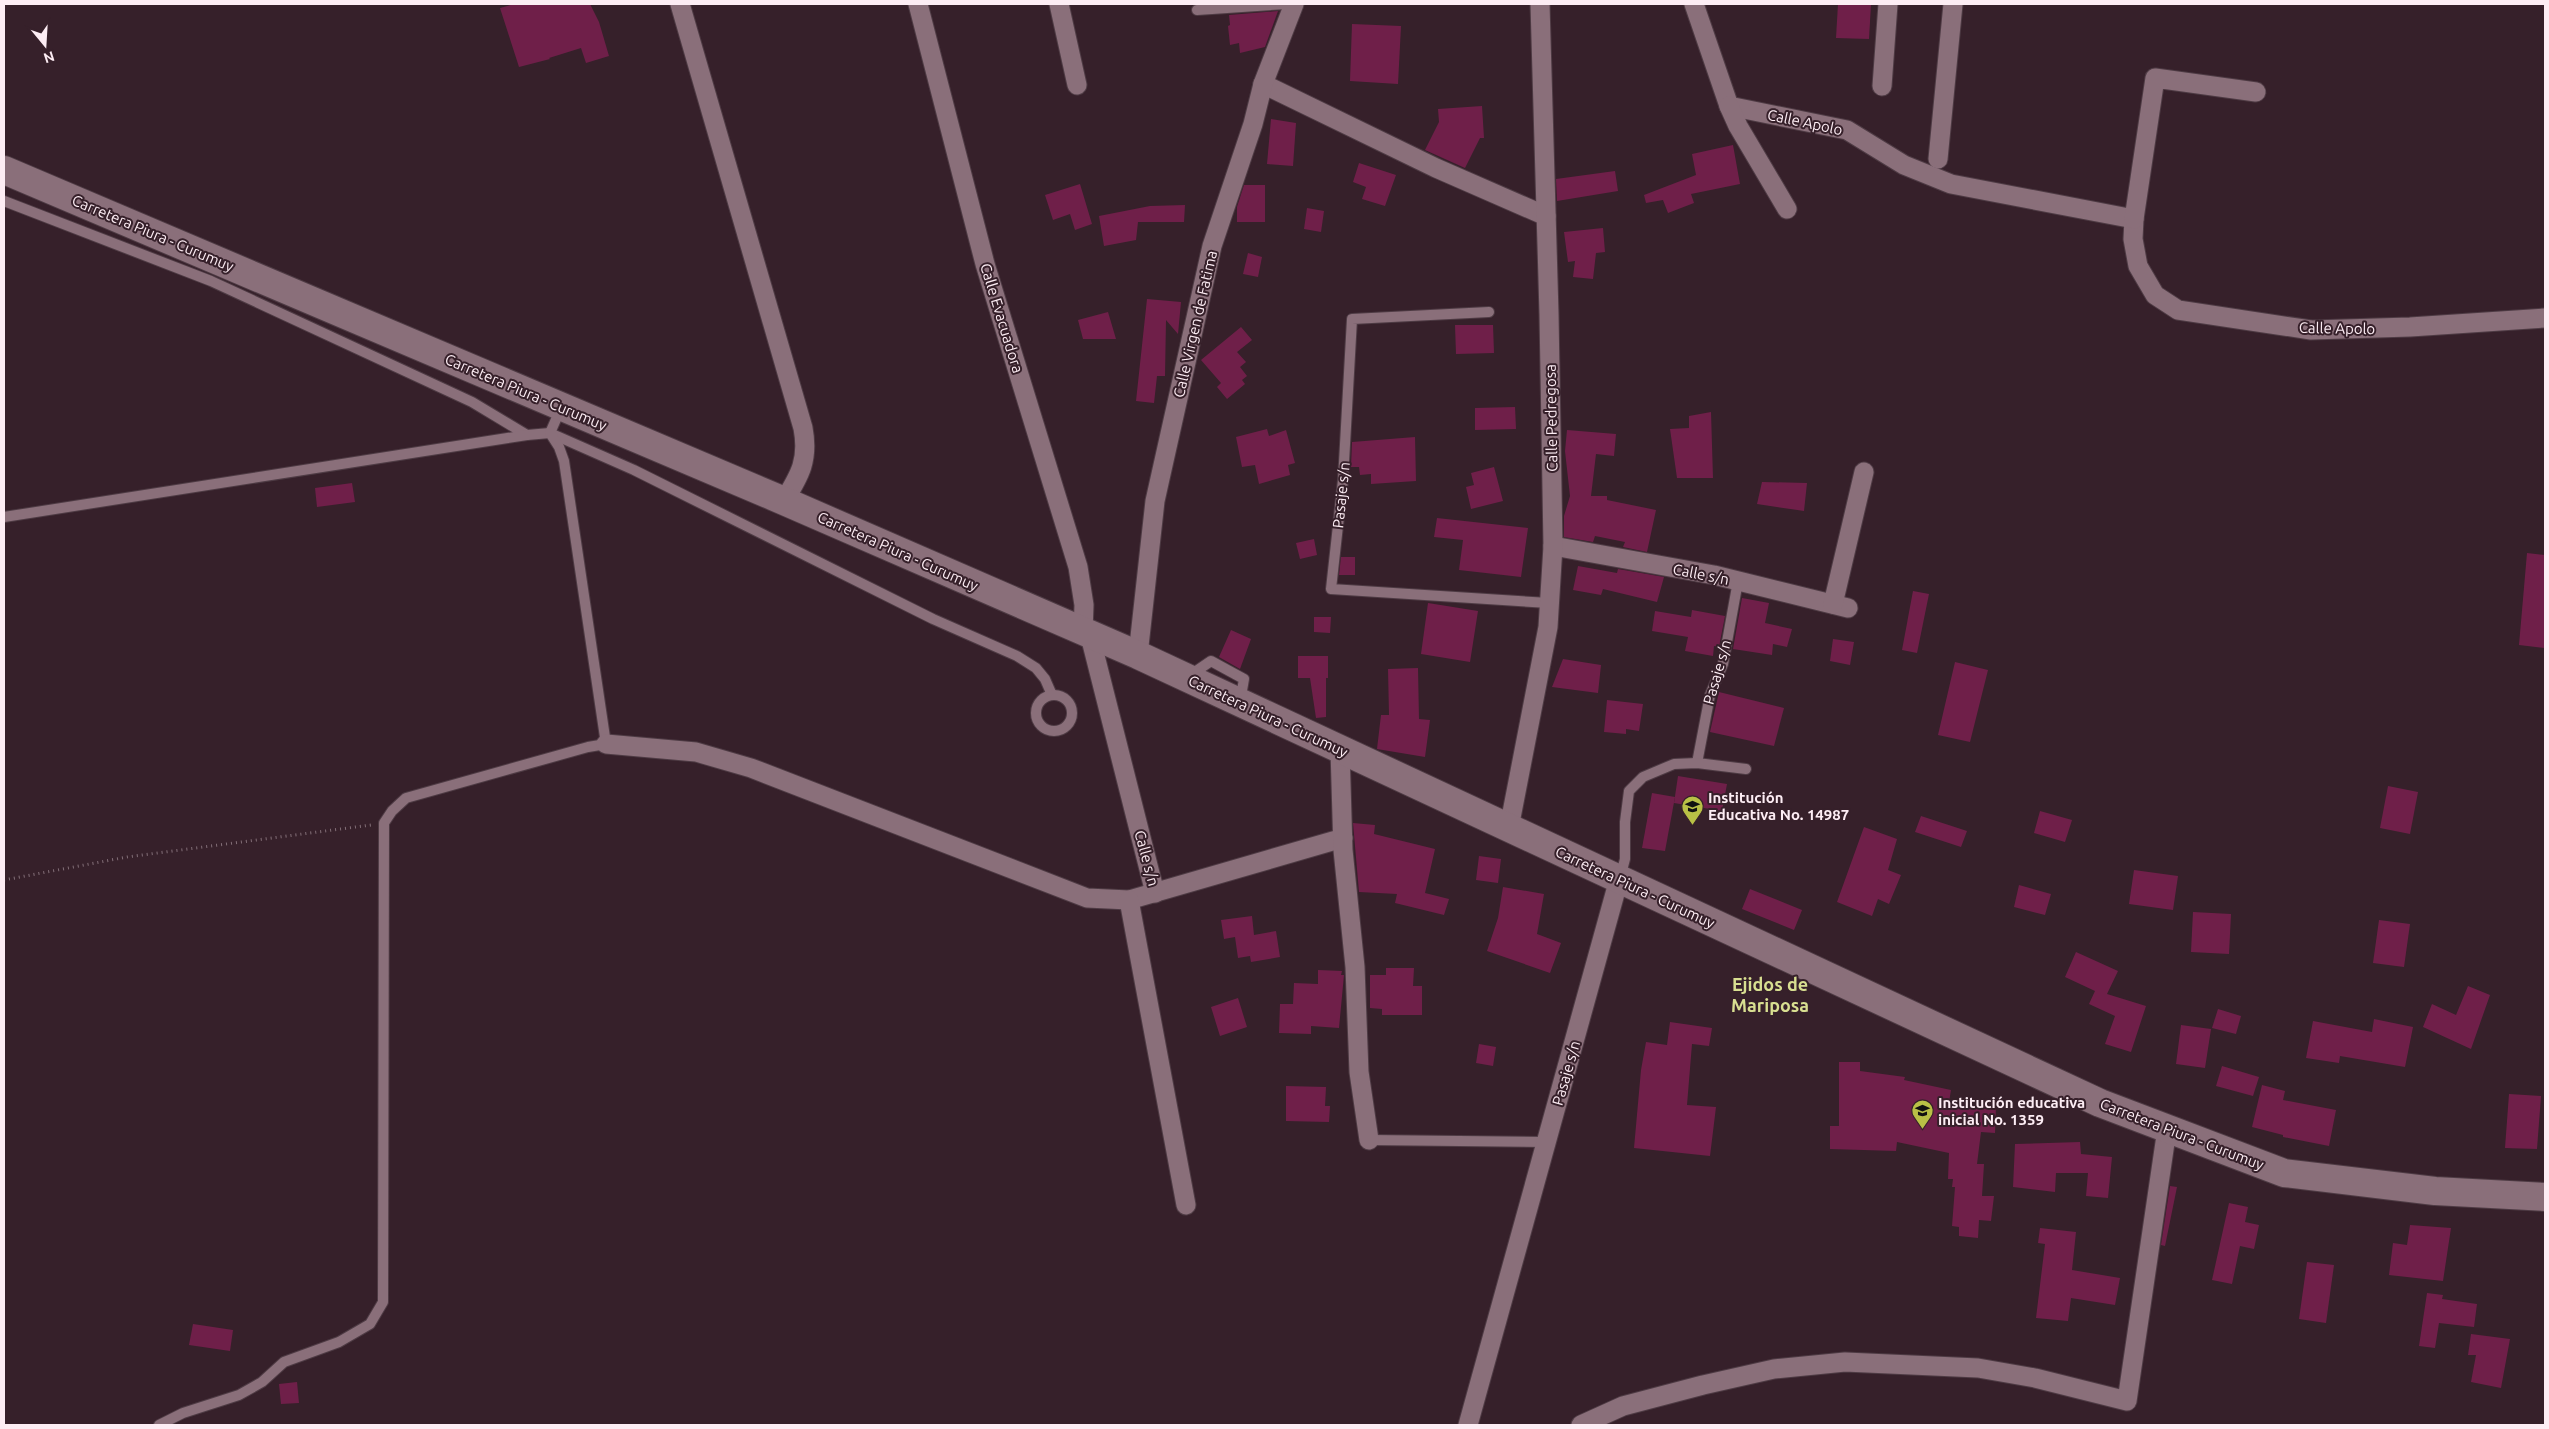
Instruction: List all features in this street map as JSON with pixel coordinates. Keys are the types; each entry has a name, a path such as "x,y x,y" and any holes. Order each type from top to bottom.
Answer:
{"main road":[{"name":"Carretera Piura - Curumuy","path":"4,170 784,501 1138,655 2100,1103 2284,1173 2435,1191 2545,1197"}],"street":[{"path":"680,4 803,428 805,456 799,476 784,501"},
{"name":"Calle Evacuadora","path":"918,4 986,264 1078,567 1087,634"},
{"path":"1059,4 1077,85"},
{"name":"Calle Virgen de Fatima","path":"1138,655 1155,501 1212,246 1253,124 1263,84 1294,4"},
{"name":"Calle Pedregosa","path":"1509,828 1548,627 1553,546 1540,4"},
{"path":"1694,4 1729,106 1738,126 1787,208"},
{"path":"1882,86 1888,4"},
{"path":"1938,159 1953,4"},
{"name":"Calle Apolo","path":"2256,92 2155,78 2132,239 2138,266 2155,294 2178,310 2310,330 2410,327 2545,318"},
{"path":"1263,84 1427,164 1546,216"},
{"name":"Calle Apolo","path":"1729,106 1847,130 1904,165 1951,184 2134,219"},
{"name":"Calle s/n","path":"1553,546 1738,581 1841,606 1864,472"},
{"name":"Calle s/n","path":"1087,634 1156,893 1343,838"},
{"path":"606,744 696,752 751,768 1088,898 1129,900 1156,893"},
{"path":"1340,750 1343,838 1355,967 1359,1072 1369,1140"},
{"name":"Pasaje s/n","path":"1468,1425 1620,879"},
{"path":"1129,900 1186,1205"},
{"path":"1581,1425 1623,1406 1703,1385 1774,1369 1845,1362 1978,1368 2035,1378 2127,1400 2167,1128"}],"lane":[{"path":"1197,10 1286,4"},
{"path":"4,201 211,281 472,402 527,435"},
{"name":"Pasaje s/n","path":"1489,312 1352,319 1343,480 1331,589 1549,603"},
{"path":"550,433 562,407"},
{"path":"159,1425 183,1413 239,1395 262,1382 284,1362 339,1342 370,1324 383,1302 384,823 392,811 406,798 588,746 606,744 564,461 559,447 550,433"},
{"path":"4,517 527,435 550,433 634,470 933,619 1017,656 1036,668 1045,679 1052,695"},
{"name":"Pasaje s/n","path":"1696,763 1710,695 1723,664 1738,581"},
{"name":"Pasaje s/n","path":"1620,879 1625,859 1625,822 1629,791 1643,777 1674,764 1696,763 1746,769"},
{"path":"1369,1140 1547,1142"}],"path":[{"path":"4,880 127,857 384,823"}],"building":[{"path":"514,4 590,4 599,22 609,56 586,63 581,48 519,67 500,8"},
{"path":"1838,4 1871,4 1869,39 1836,38"},
{"path":"1278,11 1265,47 1240,53 1239,43 1230,45 1229,15"},
{"path":"1352,24 1401,26 1398,84 1350,81"},
{"path":"1482,106 1484,138 1480,138 1465,168 1425,150 1439,122 1438,109"},
{"path":"1271,119 1296,123 1293,166 1267,164"},
{"path":"1733,145 1740,184 1691,194 1694,203 1668,213 1663,200 1646,203 1644,195 1696,175 1692,154"},
{"path":"1359,163 1396,175 1385,206 1362,199 1366,187 1353,182"},
{"path":"1615,171 1618,191 1557,201 1556,179"},
{"path":"1080,184 1092,224 1075,230 1070,214 1053,220 1045,195"},
{"path":"1244,185 1265,185 1265,222 1237,222 1237,207"},
{"path":"1185,205 1184,222 1138,222 1136,240 1104,246 1099,216 1150,206"},
{"path":"1307,208 1324,211 1321,232 1304,229"},
{"path":"1603,228 1605,252 1596,253 1593,279 1573,277 1575,261 1568,262 1564,232"},
{"path":"1248,253 1262,257 1258,277 1243,274"},
{"path":"1147,299 1181,302 1178,334 1166,320 1165,376 1157,376 1154,403 1136,401"},
{"path":"1108,312 1116,339 1083,339 1078,320"},
{"path":"1455,325 1493,325 1494,353 1456,354"},
{"path":"1241,327 1252,340 1237,352 1246,362 1240,367 1247,376 1242,380 1245,384 1227,399 1217,387 1221,383 1201,360"},
{"path":"1515,407 1516,429 1475,430 1475,408"},
{"path":"1711,412 1713,478 1677,478 1670,429 1689,428 1689,416"},
{"path":"1267,429 1269,436 1286,430 1295,463 1288,465 1290,475 1259,484 1255,465 1242,467 1236,437"},
{"path":"1567,430 1616,434 1614,456 1596,454 1591,496 1607,496 1607,500 1656,510 1647,552 1623,547 1625,542 1595,536 1593,542 1564,537 1564,516 1570,496 1565,451"},
{"path":"1415,437 1416,481 1371,484 1371,474 1360,475 1359,467 1351,467 1352,442"},
{"path":"1494,467 1503,501 1471,509 1466,487 1474,485 1471,473"},
{"path":"1762,482 1807,483 1804,511 1757,504"},
{"path":"352,483 355,502 317,507 315,488"},
{"path":"1437,518 1528,528 1521,577 1459,570 1463,540 1434,537"},
{"path":"1314,539 1317,555 1300,559 1296,543"},
{"path":"2527,553 2545,555 2545,648 2519,645"},
{"path":"1341,557 1355,557 1355,575 1339,575"},
{"path":"1578,566 1617,573 1618,569 1664,577 1657,602 1603,589 1601,595 1573,590"},
{"path":"1913,591 1929,594 1917,653 1902,650"},
{"path":"1742,598 1769,603 1765,623 1792,629 1787,647 1773,644 1772,655 1733,649"},
{"path":"1428,603 1478,611 1470,662 1421,654"},
{"path":"1692,610 1725,616 1719,647 1714,646 1713,656 1685,651 1688,637 1652,631 1655,611 1691,617"},
{"path":"1314,617 1331,617 1330,633 1314,632"},
{"path":"1231,630 1251,639 1240,669 1219,657"},
{"path":"1833,639 1854,642 1850,665 1830,661"},
{"path":"1298,656 1328,656 1326,717 1316,718 1310,678 1298,678"},
{"path":"1563,659 1601,665 1598,693 1552,687"},
{"path":"1955,662 1988,670 1970,742 1938,735"},
{"path":"1418,668 1419,719 1430,720 1425,757 1377,749 1381,715 1389,715 1388,669"},
{"path":"1719,692 1784,708 1774,746 1710,732"},
{"path":"1607,700 1643,704 1639,731 1626,729 1626,734 1604,732"},
{"path":"1678,776 1727,784 1722,811 1674,803"},
{"path":"2388,786 2418,792 2410,834 2380,828"},
{"path":"1652,793 1675,797 1665,851 1642,848"},
{"path":"2040,811 2072,820 2065,842 2034,833"},
{"path":"1921,816 1967,831 1961,847 1915,832"},
{"path":"1353,823 1375,825 1374,834 1435,849 1425,893 1449,899 1444,915 1395,903 1397,894 1359,892"},
{"path":"1864,827 1897,839 1888,870 1901,875 1889,904 1878,899 1872,916 1837,902"},
{"path":"1479,856 1501,859 1498,883 1476,880"},
{"path":"2134,870 2178,876 2173,910 2129,904"},
{"path":"2019,885 2051,894 2045,915 2014,907"},
{"path":"1503,887 1544,894 1537,934 1561,943 1550,973 1487,951 1498,918"},
{"path":"1750,889 1802,910 1794,930 1742,909"},
{"path":"2193,912 2231,914 2229,954 2191,952"},
{"path":"1252,916 1254,935 1276,931 1280,957 1251,962 1250,956 1238,958 1235,937 1224,939 1221,920"},
{"path":"2379,920 2410,924 2404,967 2373,963"},
{"path":"2076,952 2118,971 2107,994 2146,1006 2131,1052 2105,1044 2115,1016 2089,1004 2095,991 2065,977"},
{"path":"1386,968 1414,968 1413,986 1422,986 1422,1015 1382,1015 1382,1009 1370,1008 1370,975 1386,975"},
{"path":"1318,970 1342,971 1341,975 1344,975 1339,1028 1311,1026 1311,1034 1279,1033 1280,1004 1293,1004 1294,983 1318,984"},
{"path":"2468,986 2490,995 2471,1049 2423,1027 2432,1004 2456,1015"},
{"path":"1238,998 1247,1027 1220,1036 1211,1007"},
{"path":"2218,1009 2241,1016 2236,1034 2212,1028"},
{"path":"2374,1019 2413,1027 2405,1067 2340,1056 2339,1063 2306,1058 2313,1021 2372,1032"},
{"path":"1670,1022 1712,1028 1709,1046 1692,1044 1687,1105 1716,1107 1710,1156 1634,1148 1641,1070 1646,1042 1667,1045"},
{"path":"2181,1025 2211,1029 2205,1068 2176,1064"},
{"path":"1479,1044 1496,1047 1493,1066 1476,1063"},
{"path":"1839,1062 1860,1062 1860,1071 1905,1077 1904,1080 1951,1090 1949,1102 1996,1106 1995,1133 1981,1132 1977,1164 1984,1164 1982,1196 1994,1196 1991,1221 1979,1220 1978,1238 1959,1236 1959,1227 1952,1226 1955,1187 1952,1187 1953,1179 1948,1179 1949,1153 1897,1142 1896,1151 1830,1149 1830,1126 1839,1126"},
{"path":"2222,1066 2259,1077 2253,1096 2216,1086"},
{"path":"2262,1085 2285,1091 2283,1100 2336,1110 2329,1146 2283,1137 2283,1135 2252,1127"},
{"path":"1286,1086 1326,1087 1325,1106 1330,1106 1329,1122 1286,1121"},
{"path":"2509,1094 2541,1096 2537,1149 2505,1148"},
{"path":"2080,1142 2081,1154 2112,1157 2108,1198 2086,1196 2088,1173 2056,1173 2055,1192 2013,1187 2015,1144"},
{"path":"2170,1186 2177,1187 2165,1246 2161,1245"},
{"path":"2229,1203 2248,1207 2245,1222 2259,1225 2254,1249 2240,1246 2232,1284 2212,1280"},
{"path":"2410,1225 2451,1228 2443,1281 2389,1275 2393,1243 2407,1245"},
{"path":"2040,1228 2076,1232 2072,1270 2120,1278 2115,1305 2071,1298 2068,1321 2036,1318 2045,1244 2038,1243"},
{"path":"2307,1262 2334,1265 2326,1323 2299,1319"},
{"path":"2427,1293 2443,1295 2442,1299 2477,1304 2474,1327 2439,1323 2435,1348 2419,1346"},
{"path":"193,1324 233,1330 230,1351 189,1345"},
{"path":"2471,1334 2510,1339 2501,1388 2471,1382 2476,1355 2468,1355"},
{"path":"297,1382 299,1403 281,1404 279,1384"}],"place":[{"name":"Institución Educativa No. 14987","path":"1692,825"},
{"name":"Institución educativa inicial No. 1359","path":"1922,1130"}],"district":[{"name":"Ejidos de Mariposa","path":"1770,994"}]}
